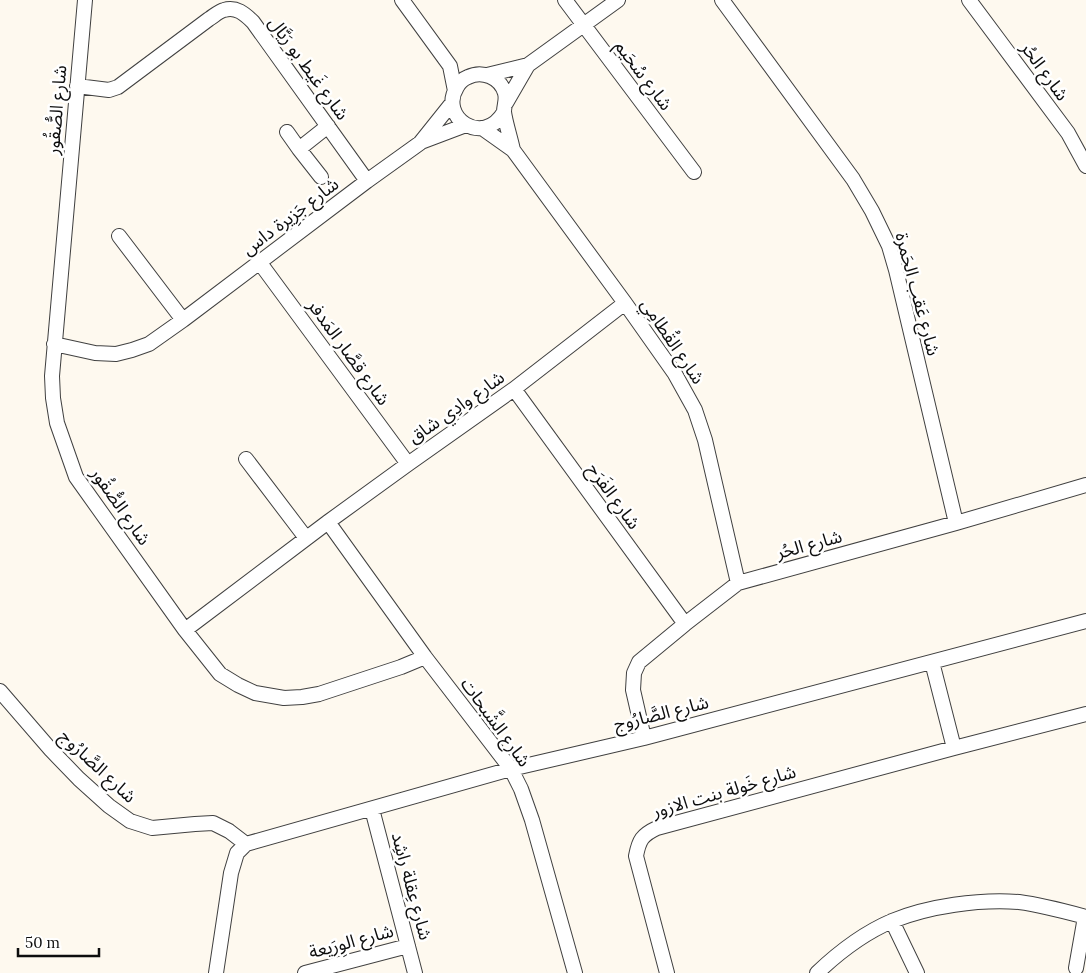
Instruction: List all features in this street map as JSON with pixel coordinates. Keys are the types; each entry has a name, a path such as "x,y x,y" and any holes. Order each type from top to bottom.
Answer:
{"street":[{"name":"شارع الصُّقُور","path":"85,0 52,376 57,423 76,477 185,630 220,674 238,685 255,693 284,698 302,697 319,694 425,657"},
{"path":"402,0 450,66 455,112 466,125 482,128 496,123 501,118 528,65"},
{"name":"شارع سُحَيم","path":"565,0 694,172"},
{"path":"454,97 459,83 466,78 528,65 618,0"},
{"name":"شارع عَقب الحَمرة","path":"722,0 852,179 872,211 889,246 956,523"},
{"name":"شارع الحُر","path":"969,0 1068,134 1086,166"},
{"name":"شارع غَيط بو رَيَّال","path":"77,86 109,90 118,86 209,18 235,5 253,22 367,181"},
{"path":"450,66 495,79 502,85 506,94 505,107"},
{"name":"شارع جَزِيرة داس","path":"420,143 454,97"},
{"name":"شارع القُطامِي","path":"505,107 513,150"},
{"name":"شارع جَزِيرة داس","path":"54,344 95,353 116,354 149,344 420,143 466,125"},
{"path":"299,149 328,126"},
{"name":"شارع القُطامِي","path":"482,128 513,150 675,374 695,410 705,440 738,583"},
{"path":"286,132 321,177"},
{"path":"120,236 183,320"},
{"name":"شارع قصَّار المَدفر","path":"260,263 408,464"},
{"name":"شارع وادِي شاق","path":"185,630 306,538 514,389 625,303"},
{"name":"شارع الفَرَح","path":"514,389 684,624"},
{"path":"246,459 306,538"},
{"name":"شارع الحُر","path":"644,738 633,690 634,673 639,662 684,624 738,583 1086,485"},
{"name":"شارع الشَّبحات","path":"328,522 425,657 510,770 521,789 532,820 576,973"},
{"name":"شارع الصَّارُوج","path":"0,691 79,779 109,806 130,821 152,828 213,824 229,831 246,844 510,770 644,738 1086,621"},
{"path":"932,662 954,748"},
{"name":"شارع خَولة بنت الازور","path":"667,973 636,856 638,844 646,833 657,828 1086,714"},
{"name":"شارع عِقلة راشِد","path":"372,809 415,973"},
{"path":"216,973 231,873 237,853 246,844"},
{"path":"817,973 846,948 870,932 892,921 943,907 973,902 997,901 1057,909 1086,917 1076,968"},
{"path":"892,921 917,973"},
{"name":"شارع الوِرَيعة","path":"305,973 408,946"}]}
